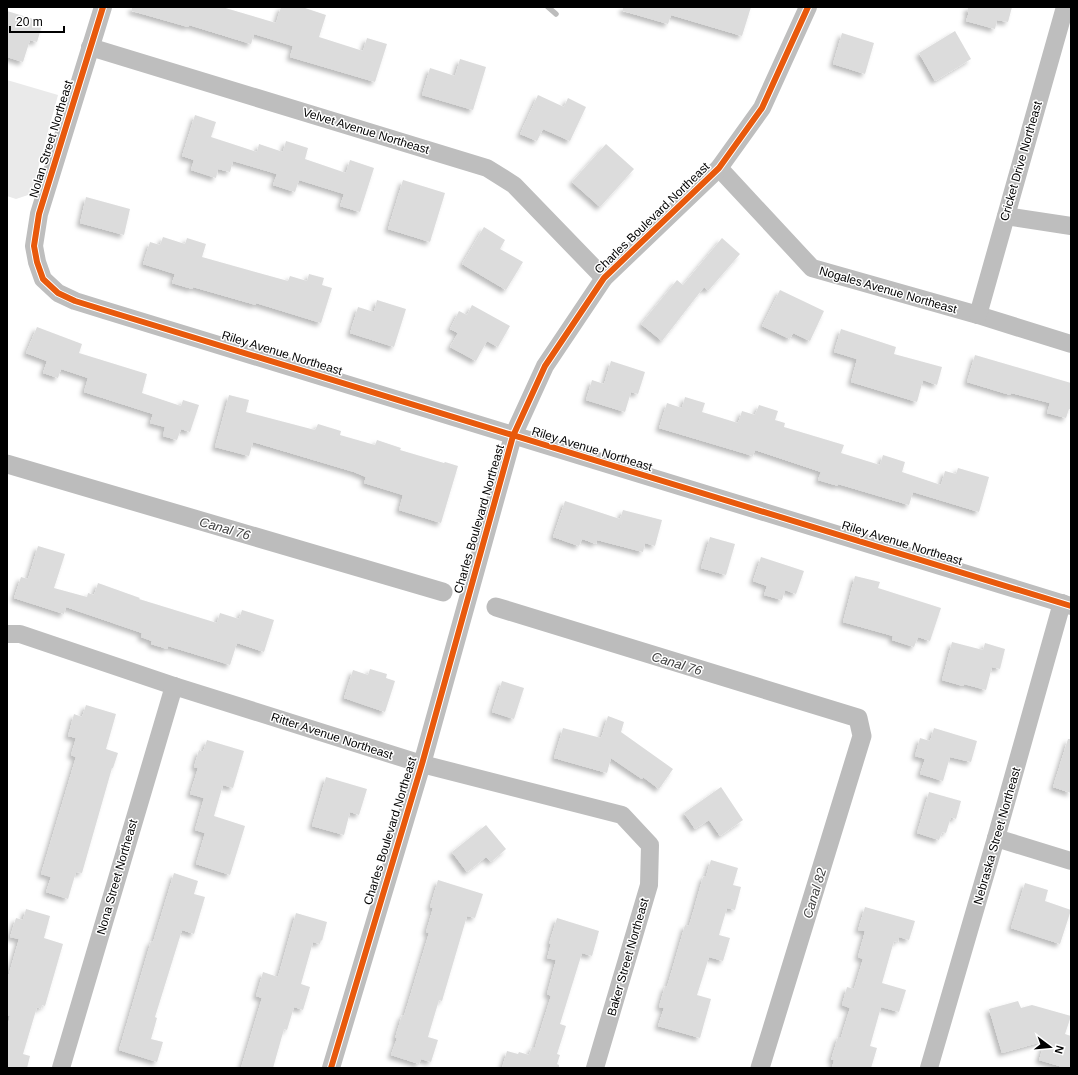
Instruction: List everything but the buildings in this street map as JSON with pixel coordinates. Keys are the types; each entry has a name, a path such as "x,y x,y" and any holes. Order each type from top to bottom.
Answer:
{"street":[{"name":"Nolan Street Northeast","path":"43,280 34,246 39,214 103,7"},
{"name":"Charles Boulevard Northeast","path":"330,1068 422,764 513,436 545,366 604,278 719,168 762,108 808,7"},
{"name":"Cricket Drive Northeast","path":"978,315 1065,7"},
{"name":"Velvet Avenue Northeast","path":"90,47 487,168 514,185 604,278"},
{"name":"Nogales Avenue Northeast","path":"719,168 812,268 978,315 1071,344"},
{"path":"1006,216 1071,226"},
{"name":"Riley Avenue Northeast","path":"43,280 58,293 74,301 1067,604"},
{"name":"Nebraska Street Northeast","path":"930,1068 996,838 1067,604"},
{"name":"Ritter Avenue Northeast","path":"7,634 20,634 174,686 422,764 622,815 650,845"},
{"name":"Nona Street Northeast","path":"61,1068 174,686"},
{"path":"996,838 1071,861"},
{"name":"Baker Street Northeast","path":"595,1068 649,885 650,845"}],"shaded area":[{"path":"7,80 58,95 31,194 16,199 7,196"}],"waterway":[{"path":"548,7 556,14"},
{"name":"Canal 76","path":"7,464 443,592"},
{"name":"Canal 76","path":"496,607 858,718 862,736 760,1068"}],"cycle path":[{"path":"103,7 39,214 34,246 37,262 43,279 58,293 75,301 104,310 1071,606"},
{"path":"331,1068 422,764 513,436 545,366 604,278 719,168 762,108 808,7"}],"water label":[{"name":"Canal 82","path":"814,893"}]}
